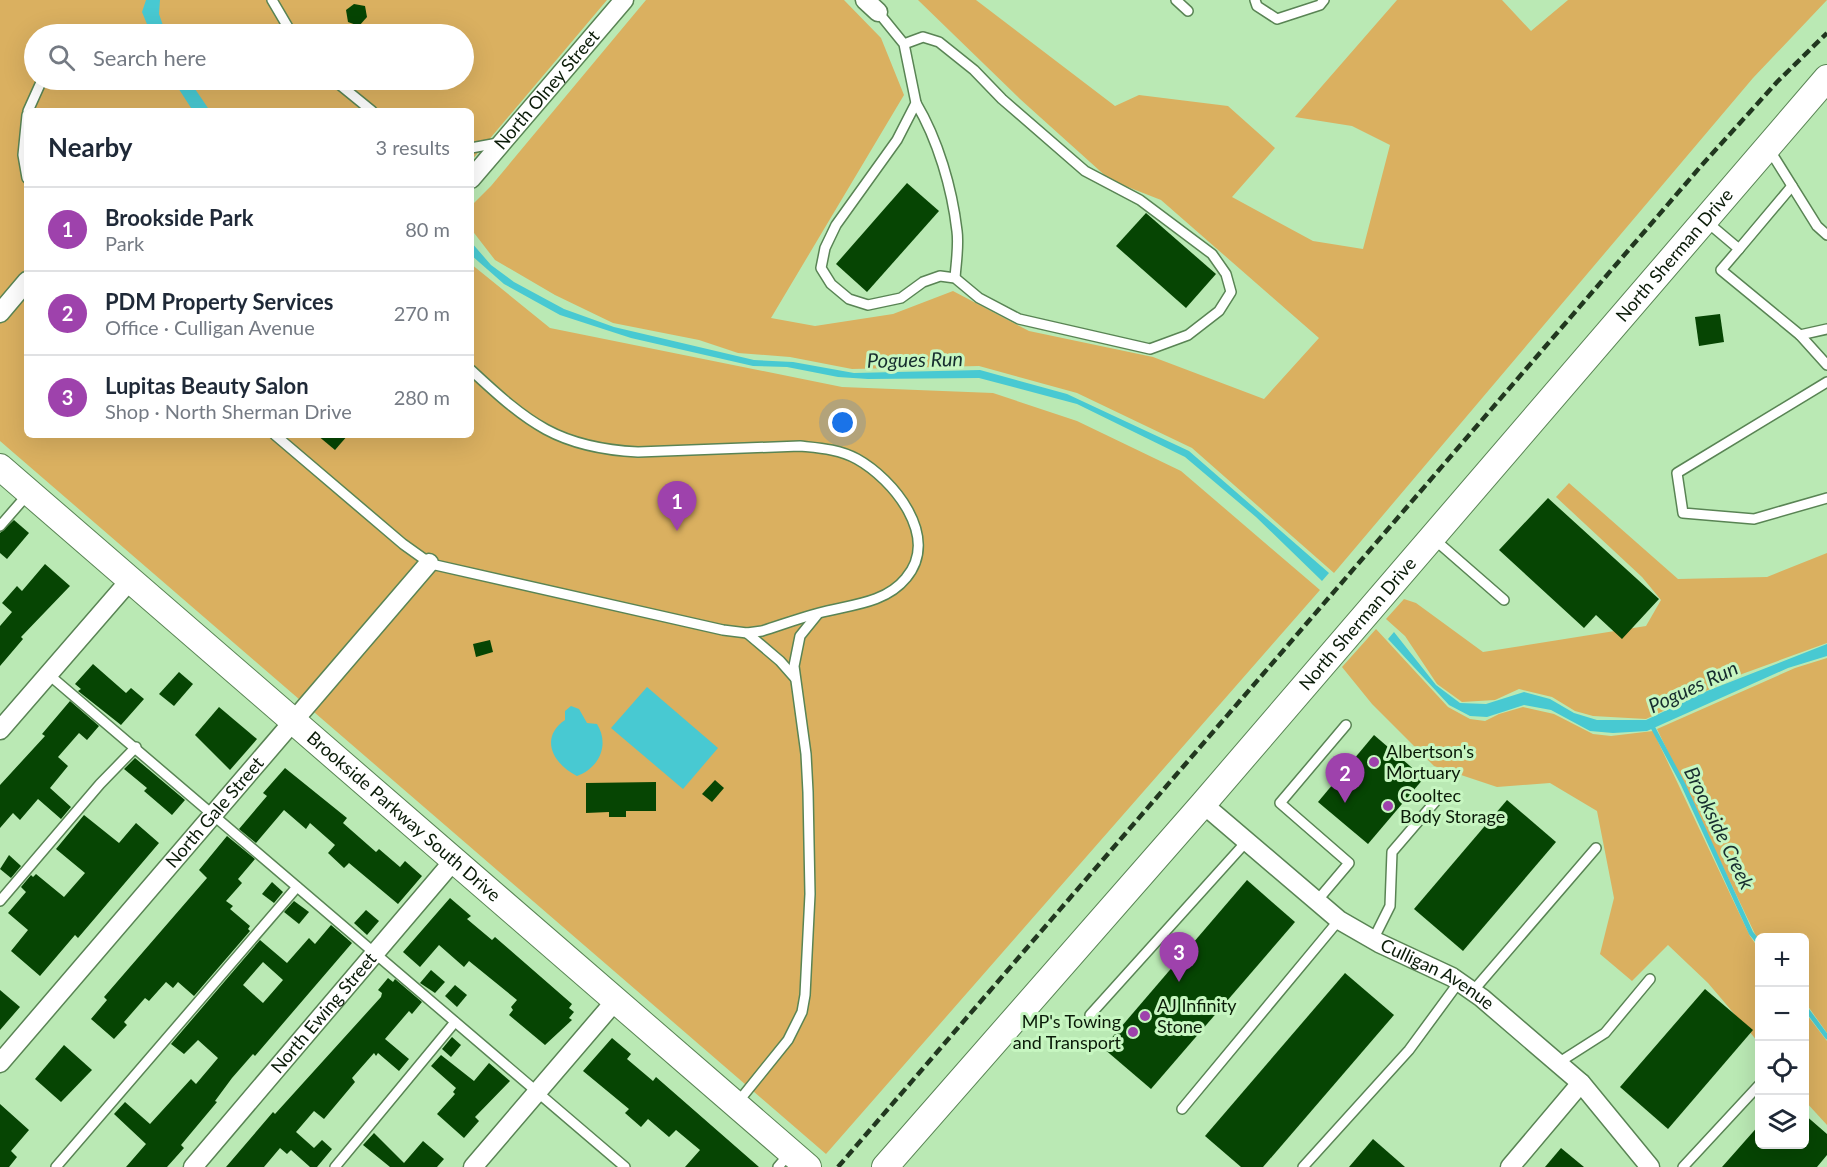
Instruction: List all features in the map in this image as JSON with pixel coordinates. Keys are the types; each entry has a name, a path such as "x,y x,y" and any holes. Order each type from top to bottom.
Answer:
{"main road":[{"name":"North Sherman Drive","path":"885,1167 1203,804 1827,78"},
{"name":"Brookside Parkway South Drive","path":"0,467 736,1104 792,1162"}],"street":[{"name":"North Olney Street","path":"474,176 624,0"},
{"path":"0,313 24,285"},
{"name":"North Gale Street","path":"0,1063 429,563"},
{"path":"0,730 131,579"},
{"name":"Culligan Avenue","path":"1203,804 1339,920 1373,940 1425,963 1466,986 1581,1083 1650,1167"},
{"name":"North Ewing Street","path":"193,1167 455,860"},
{"path":"473,1167 616,1000"},
{"path":"1510,1167 1581,1083"}],"lane":[{"path":"272,0 286,24"},
{"path":"1176,0 1188,11"},
{"path":"1254,0 1257,6 1277,19 1320,5 1324,0"},
{"path":"872,6 904,44 916,103 930,126 944,170 957,233 955,278"},
{"path":"904,44 923,37 939,42 974,70 1002,99 1085,171 1140,200 1212,254 1226,274 1231,292 1219,311 1188,335 1150,349 1019,319 979,298 955,278 940,276 923,282 901,298 868,305 849,299 831,284 821,268 825,248 836,225 897,140 916,103"},
{"path":"29,108 37,90"},
{"path":"346,90 368,108"},
{"path":"474,147 503,142"},
{"path":"1768,147 1816,226 1827,235"},
{"path":"1792,186 1721,270 1800,335 1827,365"},
{"path":"1705,220 1739,249"},
{"path":"1800,335 1827,329"},
{"path":"279,438 403,544 429,563 723,630 747,633 762,631 819,613 877,599 906,578 915,564 918,547 911,518 889,482 855,458 824,448 800,446 638,452 613,451 572,443 531,421 474,373"},
{"path":"1827,382 1677,473 1683,513 1754,519 1827,498"},
{"path":"0,526 29,492"},
{"path":"1432,538 1504,600"},
{"path":"736,1104 788,1040 802,1012 805,995 810,894 808,792 806,754 794,666 800,636 819,613"},
{"path":"747,633 780,660 795,679"},
{"path":"48,674 625,1167"},
{"path":"1316,902 1350,863 1280,803 1346,725"},
{"path":"0,901 100,784 136,747"},
{"path":"1373,940 1390,906 1392,852 1440,796"},
{"path":"1090,1015 1246,842"},
{"path":"1303,1167 1466,986 1596,848"},
{"path":"56,1167 297,887"},
{"path":"1182,1109 1339,920"},
{"path":"1558,1063 1605,1033 1650,979"},
{"path":"335,1167 455,1022"},
{"path":"1683,1167 1755,1089"}],"shaded area":[{"path":"0,0 607,0 474,157 474,108 24,108 24,438 474,438 474,266 550,328 842,387 993,393 1077,421 1181,471 1320,590 826,1154 0,441"},
{"path":"646,0 844,0 881,38 904,95 771,318 815,326 893,314 953,291 1029,331 1153,357 1264,399 1319,338 1161,200 1110,180 1020,99 918,0 976,0 1115,106 1139,95 1228,106 1275,148 1232,197 1313,241 1363,249 1390,145 1352,126 1295,117 1397,0 1502,0 1531,31 1568,0 1827,0 1753,78 1334,573 1192,448 1077,393 979,366 852,369 790,357 738,353 699,340 613,323 555,295 495,260 474,233 474,203 491,186"},
{"path":"1569,483 1678,579 1767,577 1827,553 1827,643 1742,674 1646,719 1593,716 1575,711 1552,697 1519,689 1495,700 1462,702 1437,684 1405,636 1386,619 1404,599 1416,603 1483,652 1646,626 1661,600 1642,577 1556,497"},
{"path":"1376,629 1448,707 1470,719 1485,721 1523,707 1554,714 1593,734 1611,736 1653,731 1755,943 1755,1038 1708,983 1668,945 1632,981 1600,954 1614,898 1597,811 1550,783 1497,787 1434,766 1372,704 1342,667"},
{"path":"1827,658 1827,1033 1809,1008 1809,933 1755,934 1657,729 1795,668"},
{"path":"1809,1018 1827,1041 1827,1125 1809,1105"}],"water":[{"path":"146,0 160,0 159,14 162,24 147,24 142,12"},
{"path":"179,90 196,90 208,108 191,108"},
{"path":"474,245 491,265 514,282 564,309 614,327 754,360 793,362 854,373 980,370 1067,394 1189,451 1329,573 1322,581 1256,517 1185,457 1077,404 979,378 868,379 838,377 787,367 753,366 631,338 560,315 504,284 474,258"},
{"path":"1394,632 1436,685 1460,703 1486,704 1524,692 1550,699 1574,713 1597,720 1646,720 1707,691 1827,644 1827,656 1788,668 1647,731 1613,733 1590,731 1551,710 1524,705 1487,717 1470,716 1449,705 1388,639"},
{"path":"647,687 718,748 683,789 611,728"},
{"path":"571,706 579,709 587,723 597,724 602,740 602,748 596,762 577,776 561,765 552,750 551,742 557,727 565,720 565,711"}],"building":[{"path":"354,4 365,6 367,17 361,24 354,24 348,22 346,10"},
{"path":"907,183 939,211 867,292 836,264"},
{"path":"1146,213 1216,274 1186,308 1116,246"},
{"path":"1720,314 1724,342 1699,346 1695,317"},
{"path":"321,438 345,438 335,450"},
{"path":"1548,498 1659,599 1622,639 1596,615 1584,628 1499,550"},
{"path":"14,520 29,533 7,559 0,553 0,533"},
{"path":"45,564 70,586 21,637 23,639 0,666 0,626 12,612 2,603 17,586 22,591"},
{"path":"490,640 493,652 476,657 473,644"},
{"path":"93,664 126,693 131,688 144,699 121,725 78,691 81,689 75,684"},
{"path":"179,672 193,684 174,706 159,694"},
{"path":"70,701 99,726 87,740 79,733 58,757 68,766 50,788 71,807 61,819 38,799 20,820 13,813 0,828 0,785 45,736 42,734"},
{"path":"219,707 257,739 230,770 195,735"},
{"path":"1374,735 1424,778 1368,844 1318,802"},
{"path":"135,758 185,800 172,815 144,791 147,788 124,769"},
{"path":"285,768 347,818 343,823 376,852 379,849 400,867 405,861 422,876 398,904 349,863 344,868 328,853 335,845 310,823 306,829 284,810 256,843 239,829 267,796 263,793"},
{"path":"715,780 724,788 712,802 702,794"},
{"path":"656,782 656,811 626,811 626,817 609,817 609,812 586,813 586,783"},
{"path":"1507,800 1556,842 1463,951 1414,909"},
{"path":"84,815 119,843 136,823 159,843 78,938 75,935 40,976 11,951 28,930 8,913 26,892 21,887 31,875 33,877 36,874 64,897 85,873 56,849"},
{"path":"227,836 255,859 238,879 242,883 226,901 233,906 230,909 250,926 248,929 250,931 194,996 178,982 173,988 166,982 149,1001 145,998 124,1022 127,1025 114,1039 91,1019 107,1000 104,997 207,878 199,870"},
{"path":"9,855 21,866 11,878 0,869"},
{"path":"1247,880 1295,922 1151,1089 1103,1048"},
{"path":"272,882 283,892 274,903 262,894"},
{"path":"450,898 471,916 467,919 492,940 495,937 572,1004 569,1008 574,1012 569,1018 572,1020 545,1045 509,1015 513,1010 511,1007 517,1000 469,961 464,967 439,945 420,967 403,952"},
{"path":"294,901 309,912 299,924 284,912"},
{"path":"366,910 379,921 367,935 354,923"},
{"path":"331,925 352,943 255,1056 253,1054 232,1078 215,1101 217,1102 181,1145 184,1148 167,1167 126,1167 146,1144 114,1114 125,1102 150,1124 191,1079 196,1084 218,1058 198,1040 184,1054 171,1044 260,940 287,963 309,938 315,944","holes":["263,962 283,980 263,1003 243,985"]},
{"path":"431,970 445,982 435,993 420,983"},
{"path":"1345,973 1394,1015 1263,1167 1241,1167 1205,1136"},
{"path":"388,978 393,982 395,979 422,1002 412,1014 409,1011 385,1039 409,1059 399,1071 378,1053 376,1056 374,1053 352,1078 355,1082 324,1119 314,1111 296,1132 314,1148 322,1140 332,1149 317,1167 310,1167 291,1150 287,1154 280,1148 264,1167 226,1167 273,1112 275,1114 381,997 382,993 378,990"},
{"path":"455,985 467,995 457,1007 445,996"},
{"path":"1705,989 1753,1030 1668,1129 1620,1087"},
{"path":"0,990 20,1007 0,1030"},
{"path":"452,1037 461,1045 451,1057 442,1049"},
{"path":"612,1038 631,1054 627,1059 653,1081 656,1077 759,1167 685,1167 700,1150 676,1130 669,1137 648,1119 641,1127 625,1113 629,1109 583,1071"},
{"path":"64,1045 92,1070 61,1102 35,1079"},
{"path":"441,1055 474,1081 489,1063 510,1081 475,1117 479,1121 464,1138 437,1114 455,1094 453,1092 456,1088 431,1066"},
{"path":"0,1104 29,1130 11,1151 17,1157 9,1167 0,1167"},
{"path":"1809,1118 1827,1134 1827,1155 1817,1167 1722,1167 1755,1130 1755,1149 1809,1149"},
{"path":"374,1133 404,1163 423,1141 444,1159 437,1167 390,1167 363,1145"},
{"path":"1373,1139 1405,1167 1349,1167"},
{"path":"1561,1148 1584,1167 1545,1167"}],"waterway":[{"name":"Brookside Creek","path":"1651,724 1683,784 1755,938"},
{"name":"Brookside Creek","path":"1809,1013 1827,1037"}],"railway":[{"path":"838,1167 1701,166 1777,82 1827,33"}],"place":[{"name":"Brookside Park","path":"677,531"},
{"name":"Albertson's Mortuary","path":"1374,762"},
{"name":"PDM Property Services","path":"1345,803"},
{"name":"Cooltec Body Storage","path":"1388,806"},
{"name":"Lupitas Beauty Salon","path":"1179,982"},
{"name":"AJ Infinity Stone","path":"1145,1016"},
{"name":"MP's Towing and Transport","path":"1133,1032"}],"water label":[{"name":"Pogues Run","path":"915,360"},
{"name":"Pogues Run","path":"1693,687"}]}
